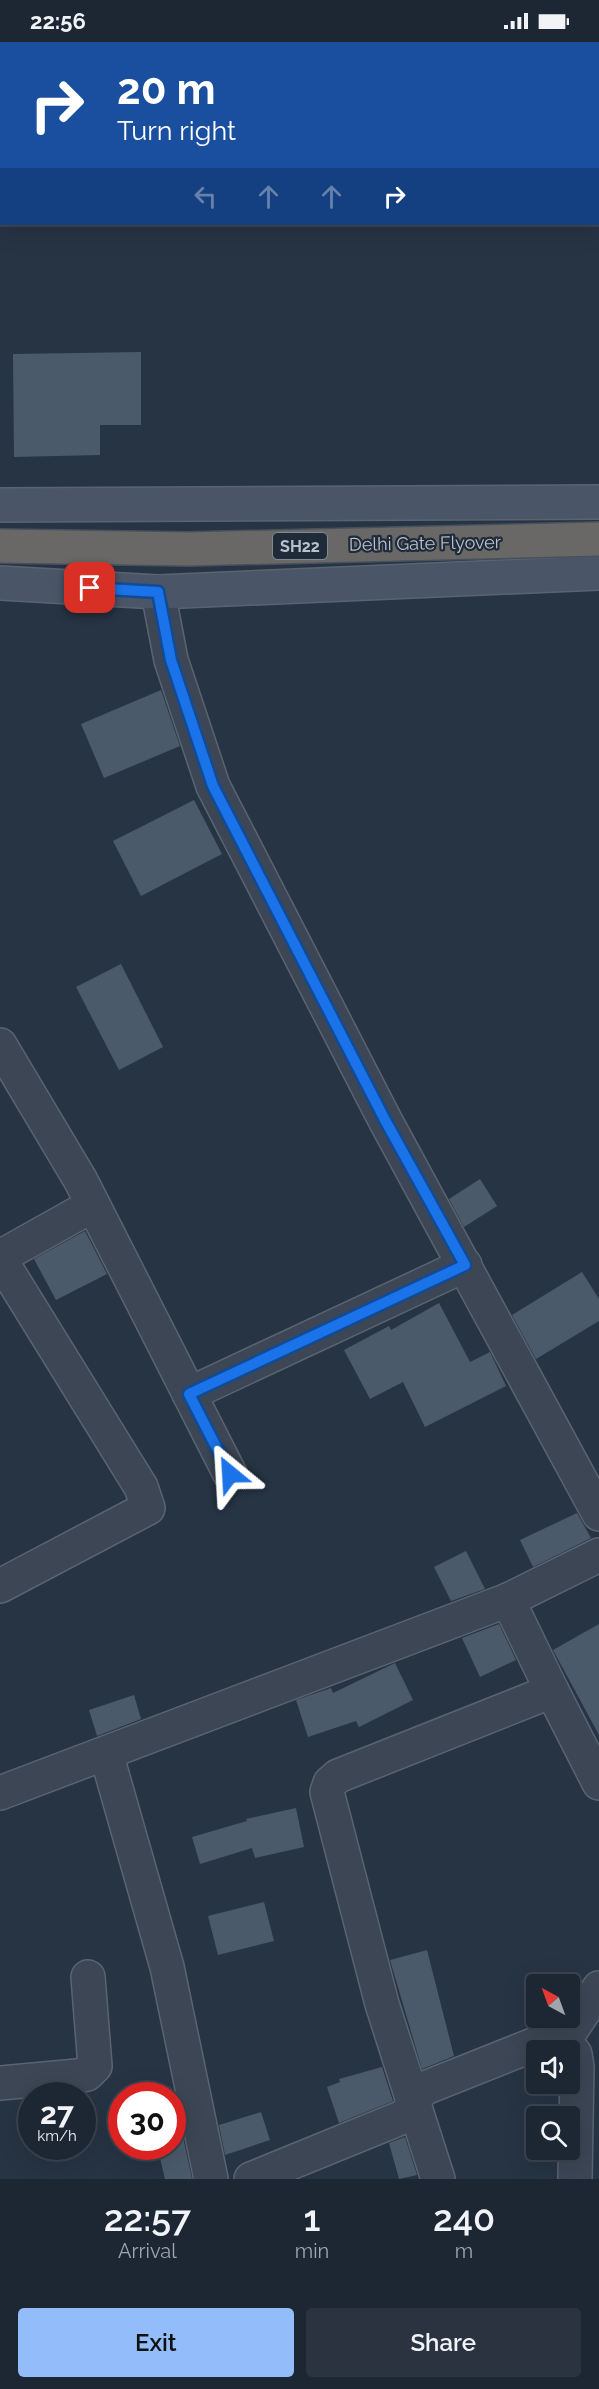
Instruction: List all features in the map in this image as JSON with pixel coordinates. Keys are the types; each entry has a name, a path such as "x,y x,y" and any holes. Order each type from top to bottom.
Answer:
{"highway":[{"name":"Delhi Gate Flyover","path":"0,546 188,549 599,539"}],"main road":[{"path":"0,505 599,502"},
{"path":"0,584 158,592 599,573"}],"street":[{"path":"158,592 171,660 213,786 385,1120 599,1514"},
{"path":"0,1045 93,1205 230,1474"},
{"path":"0,1586 148,1508 141,1487 0,1258 93,1205"},
{"path":"189,1394 465,1265"},
{"path":"0,1793 508,1600 599,1555"},
{"path":"508,1600 599,1783"},
{"path":"438,2179 382,2004 327,1792 330,1783 338,1776 552,1691"},
{"path":"106,1753 167,1967 211,2179"},
{"path":"0,2083 77,2076 87,2074 95,2066 88,1977"},
{"path":"565,2040 599,1988"},
{"path":"251,2179 403,2117 410,2111 417,2093 425,2088 526,2048"},
{"path":"575,2179 577,2094"}],"building":[{"path":"141,352 141,425 100,425 100,455 14,457 13,354"},
{"path":"161,690 180,746 104,778 81,724"},
{"path":"194,800 222,854 141,896 113,841"},
{"path":"121,964 163,1047 119,1070 76,987"},
{"path":"480,1179 497,1206 464,1227 449,1199"},
{"path":"85,1231 107,1274 56,1300 34,1259"},
{"path":"582,1272 599,1299 599,1321 536,1359 512,1315"},
{"path":"439,1303 470,1362 490,1352 506,1386 425,1427 403,1382 370,1399 344,1350 389,1326 391,1330"},
{"path":"577,1513 591,1538 533,1567 520,1540"},
{"path":"466,1551 485,1589 451,1601 434,1567"},
{"path":"499,1624 516,1660 480,1677 462,1638"},
{"path":"599,1624 599,1735 553,1650"},
{"path":"395,1663 413,1700 359,1727 356,1721 308,1737 296,1700 331,1688 333,1693"},
{"path":"134,1695 141,1719 97,1736 89,1710"},
{"path":"296,1808 304,1847 255,1858 252,1848 200,1864 192,1837 247,1821 246,1819"},
{"path":"264,1902 274,1941 218,1955 208,1916"},
{"path":"427,1950 454,2056 422,2069 390,1960"},
{"path":"382,2067 393,2101 339,2123 327,2087 340,2082 339,2079"},
{"path":"261,2112 270,2140 225,2155 219,2125"},
{"path":"405,2137 417,2175 399,2179 389,2143"},
{"path":"186,2151 192,2179 165,2179 160,2160 186,2160"}],"route":[{"path":"90,588 158,592 171,660 213,786 385,1120 465,1265 189,1394 230,1474"}]}
